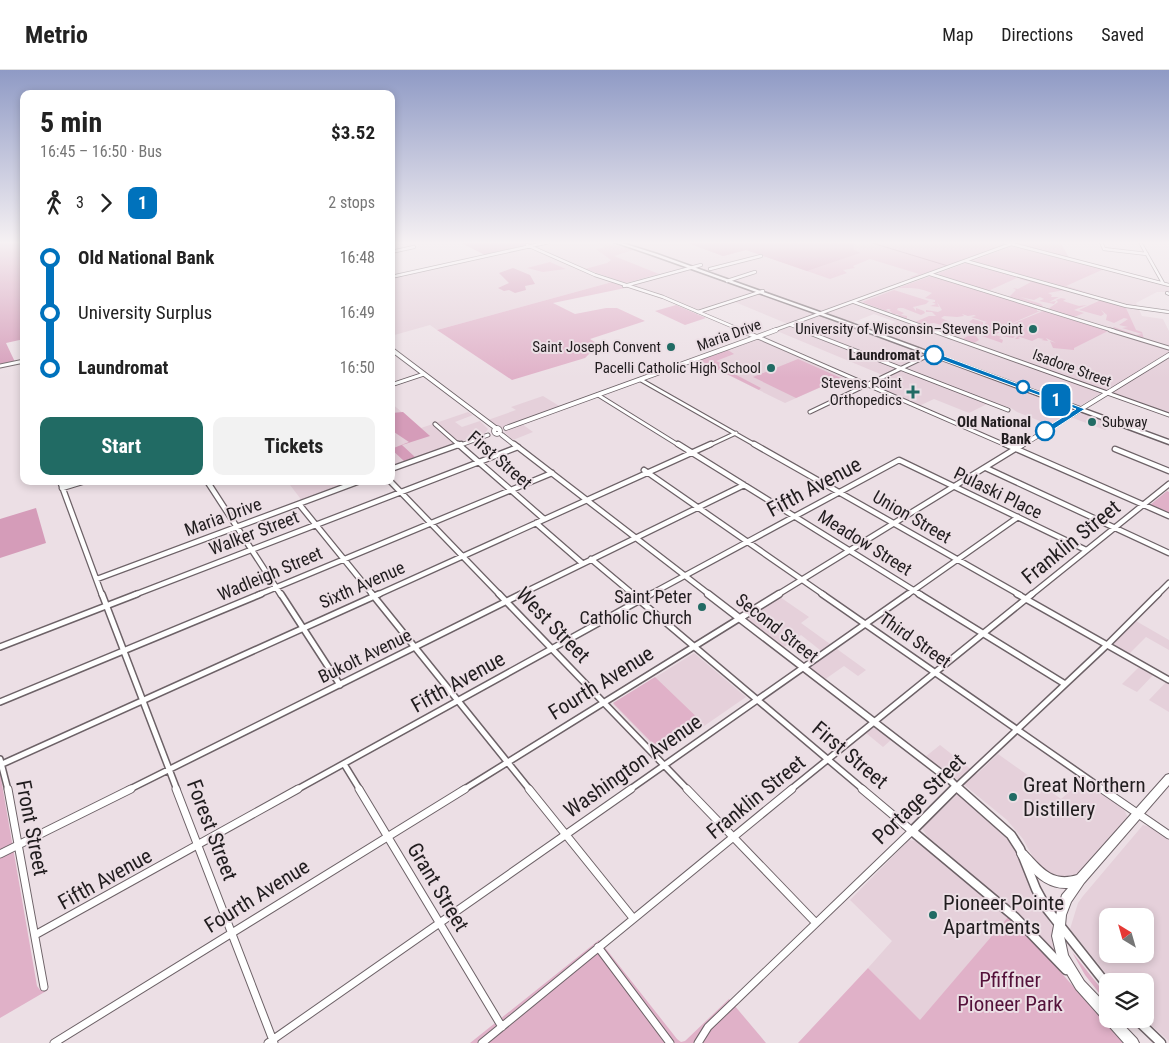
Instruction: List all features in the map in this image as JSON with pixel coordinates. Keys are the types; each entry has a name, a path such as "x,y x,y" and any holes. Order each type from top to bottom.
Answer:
{"main road":[{"path":"749,287 1169,442"},
{"path":"1099,1007 1080,985 1060,950 1059,925 1066,899 1080,879 1169,778"},
{"path":"1022,854 1042,874 1051,880 1063,884 1080,879"},
{"path":"1118,1028 1132,1043"}],"street":[{"path":"631,287 658,295 1169,516"},
{"name":"Maria Drive","path":"488,435 894,287"},
{"path":"973,287 1169,348"},
{"path":"1059,287 1124,306 1169,312"},
{"path":"698,312 761,292"},
{"name":"Isadore Street","path":"854,302 1169,414"},
{"path":"791,325 899,369 937,381 1008,410"},
{"name":"Second Street","path":"395,352 956,786 999,823 1011,835 1022,854 1037,891 1059,925 1099,975"},
{"path":"810,412 931,354"},
{"name":"Fourth Avenue","path":"54,1043 694,646 1169,355"},
{"path":"0,366 20,362"},
{"path":"395,384 424,374"},
{"name":"Union Street","path":"641,380 1169,680"},
{"name":"Meadow Street","path":"598,395 1065,684"},
{"name":"First Street","path":"435,424 544,519"},
{"name":"Sixth Avenue","path":"0,763 143,701 536,523 646,471 736,433"},
{"path":"395,468 488,435"},
{"name":"Walker Street","path":"0,647 518,447"},
{"path":"1115,449 1169,471"},
{"name":"Fifth Avenue","path":"36,936 551,648 899,460"},
{"name":"Pulaski Place","path":"899,460 1086,550"},
{"path":"986,468 1169,553"},
{"name":"Third Street","path":"646,471 1169,835"},
{"name":"Wadleigh Street","path":"0,702 552,473"},
{"name":"Franklin Street","path":"482,1043 873,722 1169,484"},
{"path":"61,485 143,701"},
{"path":"62,488 72,485"},
{"path":"209,485 340,685"},
{"name":"Maria Drive","path":"97,579 349,485"},
{"name":"West Street","path":"394,485 602,703 816,922"},
{"name":"Bukolt Avenue","path":"0,854 170,771 506,601 744,485"},
{"path":"299,504 633,918"},
{"name":"Washington Avenue","path":"272,1042 439,922 1018,517"},
{"path":"536,523 582,564"},
{"name":"First Street","path":"591,559 1015,917 1080,985"},
{"name":"Portage Street","path":"698,1043 708,1027 912,831 956,786 1108,644 1169,583"},
{"name":"Forest Street","path":"143,701 272,1042"},
{"name":"Front Street","path":"0,763 10,798 44,987"},
{"name":"Grant Street","path":"344,764 502,1028"},
{"path":"598,947 670,1043"},
{"path":"1145,1028 1161,1043"}],"shaded area":[{"path":"0,287 20,287 20,340 6,343 15,362 0,365"},
{"path":"395,287 592,287 437,330 430,325 395,335"},
{"path":"525,287 526,290 515,293 498,288"},
{"path":"640,287 1169,287 1169,292 1157,292 1136,303 1142,316 1163,319 1169,331 1169,413 1063,375 1061,376 1103,392 1080,406 1010,380 1005,383 1115,423 1105,430 1065,415 1050,425 1011,408 991,402 969,413 934,399 919,406 869,385 885,376 777,331 790,327 788,324 730,300 697,310","holes":["874,314 896,322 868,333 846,325"]},
{"name":"Pacelli Catholic High School","path":"758,339 844,377 785,403 698,360"},
{"path":"543,396 561,407 502,428 498,428 488,420 516,410 511,407"},
{"path":"395,406 421,428 468,412 473,415 455,422 462,427 480,421 488,429 485,433 416,458 395,468"},
{"path":"403,412 430,436 402,445 415,457 404,461 395,453 395,447 409,442 395,433 395,413"},
{"path":"522,424 533,432 513,440 504,432"},
{"path":"290,485 349,485 303,502"},
{"path":"36,508 46,543 0,558 0,519"},
{"path":"780,597 809,617 801,623 866,670 858,676 844,666 824,680 810,668 827,655 801,635 783,648 748,620 750,616"},
{"path":"1136,621 1169,640 1169,650 1146,637 1129,654 1116,647 1114,643"},
{"path":"694,653 746,697 665,753 660,753 613,704"},
{"path":"1140,666 1154,674 1137,692 1122,684"},
{"path":"1167,681 1169,682 1169,712 1149,700"},
{"path":"873,728 891,740 883,747 866,733"},
{"path":"940,745 977,774 998,754 1061,799 1083,780 1124,809 1128,818 1074,878 1052,877 1037,865 1023,839 1007,820 957,779 947,775 925,757"},
{"path":"958,794 997,825 1017,852 1036,899 1053,928 1063,963 1028,922 928,837 923,830 923,827"},
{"path":"1143,825 1151,827 1169,839 1169,1041 1154,1028 1154,973 1106,973 1070,929 1078,903"},
{"path":"909,840 916,841 926,848 1008,917 920,1021 868,968 892,941 850,900"}],"green space":[{"path":"592,287 628,287 553,303 575,314 606,308 617,308 645,321 590,339 603,347 592,351 585,358 512,380 437,330"},
{"path":"968,287 1040,311 1008,325 1003,324 1006,326 996,326 996,329 990,327 993,331 1000,332 995,335 1002,337 999,338 1003,340 1002,343 982,336 989,335 984,333 985,323 987,322 971,317 976,316 974,315 944,316 941,318 950,322 948,327 934,323 922,324 915,322 929,316 936,316 932,312 926,312 926,310 938,312 942,310 937,302 939,307 930,306 936,304 932,302 935,302 935,300 925,298 932,293 915,288 898,288"},
{"path":"976,287 996,287 988,291"},
{"path":"1055,287 1065,290 1048,293 1052,295 1051,297 1059,297 1049,302 1056,301 1054,304 1039,301 1044,299 1040,297 1034,300 1020,297 1041,304 1045,309 1009,297 1016,290 1013,288"},
{"path":"894,290 929,301 926,304 913,307 916,311 916,308 925,313 921,315 898,308 897,310 904,313 901,315 907,316 907,319 897,315 899,314 893,314 889,310 891,309 886,309 891,313 862,302"},
{"path":"1066,299 1063,301 1079,306 1087,305 1074,310 1084,313 1074,317 1048,309 1058,302 1056,300"},
{"path":"1101,300 1126,308 1136,330 1142,332 1144,339 1112,329 1114,327 1136,335 1142,334 1122,328 1128,327 1119,325 1128,319 1124,318 1114,323 1106,320 1107,315 1101,310 1104,314 1101,316 1079,310"},
{"path":"676,305 706,318 685,325 655,311"},
{"path":"1043,311 1108,331 1074,348 1074,350 1053,348 1050,341 1056,343 1046,338 1048,341 1038,338 1032,341 1020,337 1018,338 1020,339 1015,339 1021,333 1020,329 1016,331 1018,333 1013,338 1002,336 1014,330 1009,328 1005,330 1005,327"},
{"path":"973,319 983,322 983,329 979,331 983,334 975,335 979,340 974,343 963,339 971,334 970,328 973,329 971,327 976,326 969,322"},
{"path":"728,350 734,354 716,361 730,367 725,369 761,388 759,390 699,360"},
{"path":"798,359 841,378 796,398 753,377"},
{"path":"1167,491 1169,492 1169,513 1150,505"},
{"path":"655,677 704,724 662,753 613,703"},
{"path":"0,773 37,986 40,990 47,987 48,990 0,1018"},
{"name":"Pfiffner Pioneer Park","path":"1008,917 1043,952 1099,1016 1099,1028 1110,1028 1123,1043 798,1043 868,968 920,1020"},
{"path":"599,940 681,1042 685,1041 729,999 766,1043 470,1043"},
{"path":"1072,952 1099,986 1099,993 1085,975"}],"bus line":[{"name":"1","path":"934,355 1082,409 1045,431"}],"place":[{"name":"University of Wisconsin–Stevens Point","path":"1033,329"},
{"name":"Saint Joseph Convent","path":"671,347"},
{"name":"Laundromat","path":"934,355"},
{"name":"Pacelli Catholic High School","path":"771,368"},
{"name":"Stevens Point Orthopedics","path":"913,392"},
{"name":"Subway","path":"1092,422"},
{"name":"Old National Bank","path":"1045,431"},
{"name":"Saint Peter Catholic Church","path":"702,607"},
{"name":"Great Northern Distillery","path":"1013,797"},
{"name":"Pioneer Pointe Apartments","path":"933,915"}]}
